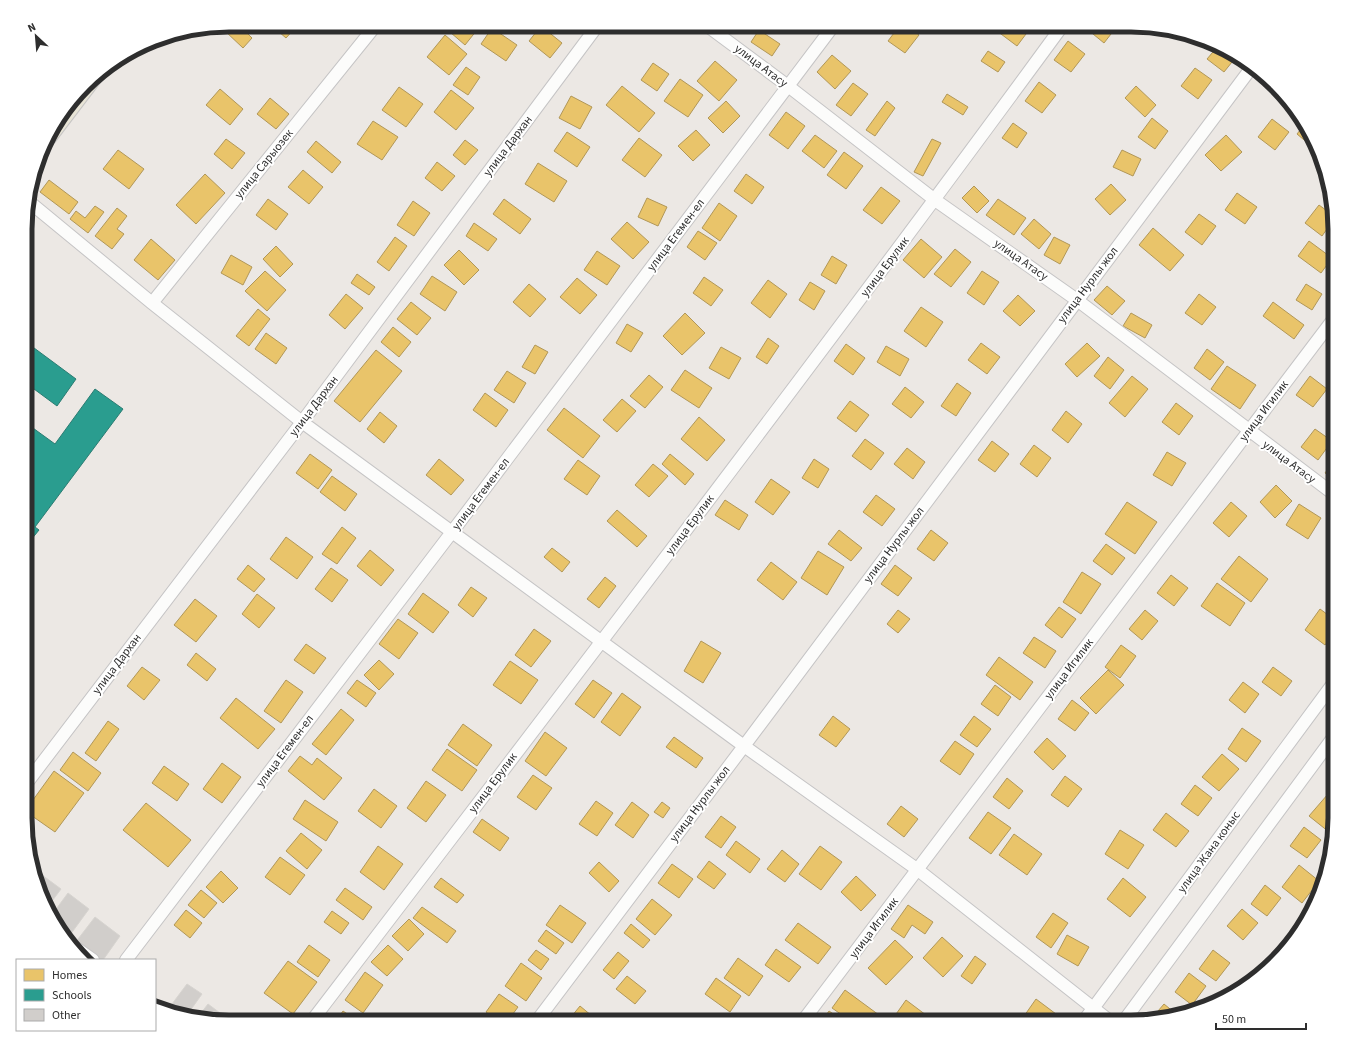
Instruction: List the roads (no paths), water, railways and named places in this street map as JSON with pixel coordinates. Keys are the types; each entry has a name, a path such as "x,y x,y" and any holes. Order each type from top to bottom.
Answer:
{"street":[{"name":"улица Сарыозек","path":"152,303 370,32"},
{"name":"улица Дархан","path":"32,776 302,422 593,32"},
{"name":"улица Атасу","path":"715,32 788,86 935,200 1077,300 1248,431 1328,490"},
{"name":"улица Егемен-ел","path":"127,959 452,532 829,32"},
{"name":"улица Ерулик","path":"315,1015 602,641 935,200 1058,32"},
{"name":"улица Нурлы жол","path":"541,1015 1249,71"},
{"path":"34,205 152,303 302,422 744,746 918,870 1102,1015"},
{"name":"улица Игилик","path":"807,1015 1328,326"},
{"name":"улица Жана коныс","path":"1088,1015 1328,690"},
{"path":"1128,1015 1328,744"}]}
